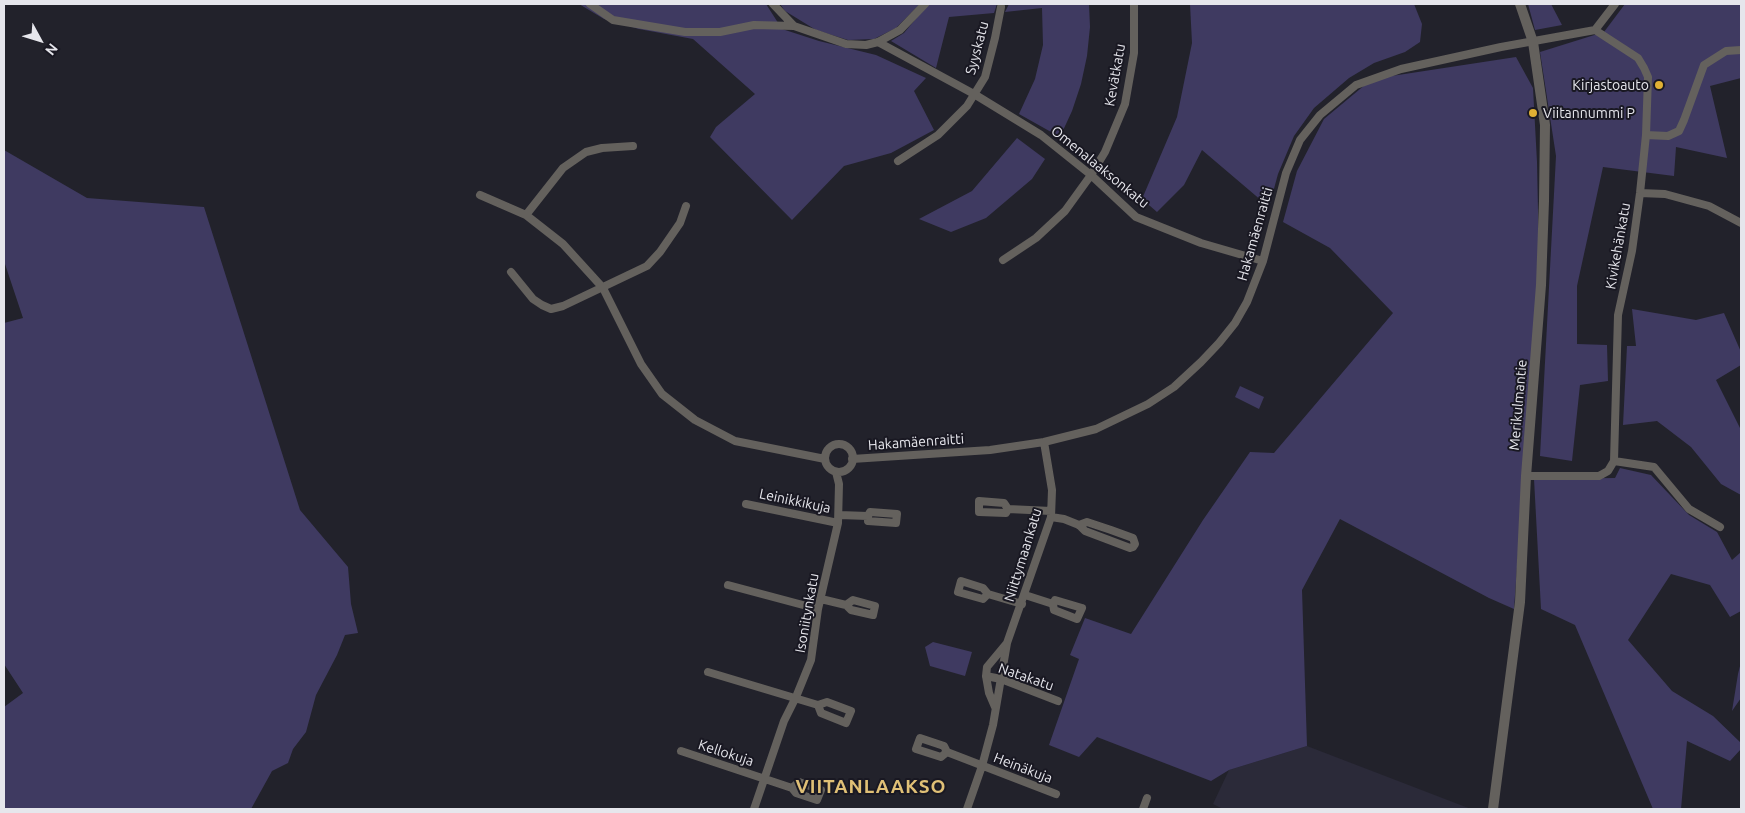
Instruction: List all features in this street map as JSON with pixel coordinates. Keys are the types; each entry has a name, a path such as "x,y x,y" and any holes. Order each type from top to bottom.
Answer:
{"street":[{"path":"590,4 613,20 686,32 720,32 754,25 794,26 846,44 866,45 878,42 900,30 925,4"},
{"path":"773,4 794,26"},
{"name":"Kevätkatu","path":"1003,260 1036,238 1065,211 1105,152 1125,104 1134,53 1134,4"},
{"name":"Merikulmantie","path":"1493,809 1520,602 1526,476 1541,285 1544,201 1545,125 1533,42 1520,4"},
{"path":"1533,42 1595,30 1615,4"},
{"name":"Syyskatu","path":"898,161 938,135 967,106 984,78 1001,7"},
{"name":"Kivikehänkatu","path":"1595,30 1638,58 1648,77 1646,135 1640,193 1632,251 1618,315 1614,461"},
{"name":"Omenalaaksonkatu","path":"878,42 974,94 1041,135 1091,175 1136,217 1201,243 1263,261"},
{"name":"Hakamäenraitti","path":"852,459 990,450 1044,442 1105,425 1148,404 1174,387 1201,362 1235,323 1247,302 1263,261 1286,173 1300,140 1320,115 1356,85 1401,68 1533,42"},
{"path":"1646,135 1668,136 1679,131 1704,65 1726,51 1741,50"},
{"path":"526,215 563,168 586,152 602,148 633,146"},
{"path":"1640,193 1665,194 1709,206 1741,223"},
{"path":"480,195 526,215 563,244 602,288 641,364 662,394 695,420 736,440 825,459"},
{"path":"511,272 533,299 542,306 550,309 563,306 647,266 660,252 680,223 686,206"},
{"name":"Niittymaankatu","path":"967,809 982,766 1007,643 1022,604 1051,514 1052,490 1044,442"},
{"path":"838,445 850,450 852,459 852,463 846,470 836,472 828,468 825,459 827,451 838,445"},
{"path":"1526,476 1599,476 1608,471 1614,461 1654,467 1690,509 1720,527"},
{"name":"Isoniitynkatu","path":"754,809 784,721 812,660 818,609 839,519 839,484 836,472"},
{"name":"Leinikkikuja","path":"746,504 839,519 868,516"},
{"path":"1008,509 1051,514 1079,525 1085,531 1130,548 1135,544 1133,538 1111,530 1087,522 1079,525"},
{"path":"1107,539 1111,530"},
{"path":"728,585 818,609"},
{"path":"988,594 1022,604"},
{"path":"1025,595 1053,604"},
{"path":"820,599 846,605"},
{"name":"Niittymaankatu","path":"986,676 987,666 1007,643"},
{"path":"708,672 818,705"},
{"path":"986,676 989,693 995,707"},
{"name":"Natakatu","path":"986,676 1001,679 1058,701"},
{"name":"Kellokuja","path":"680,751 792,788"},
{"name":"Heinäkuja","path":"947,752 1056,794"},
{"path":"1143,809 1147,798"}],"shaded area":[{"path":"579,4 766,4 782,29 819,41 876,55 926,78 914,91 934,130 891,153 844,166 792,220 710,137 716,127 755,94 693,39 639,29 604,19"},
{"path":"780,4 920,4 896,28 874,39 848,40 816,30 785,11"},
{"path":"928,4 997,4 994,13 949,17 936,68 891,41 904,33"},
{"path":"1009,4 1089,4 1090,27 1087,56 1081,84 1072,111 1060,137 1019,114 1035,79 1043,45 1042,8 1005,12"},
{"path":"1190,4 1414,4 1422,24 1420,42 1405,52 1374,63 1349,78 1314,108 1294,136 1278,174 1269,207 1202,150 1184,185 1157,212 1142,199 1177,117 1192,43"},
{"path":"1528,4 1551,4 1562,25 1535,30"},
{"path":"1625,4 1741,4 1741,78 1710,86 1727,158 1676,147 1674,176 1603,167 1577,286 1577,344 1607,345 1608,381 1580,385 1572,461 1540,456 1556,156 1540,52 1604,32"},
{"path":"1516,57 1533,88 1539,260 1514,609 1489,598 1340,519 1302,590 1307,746 1229,770 1211,781 1097,737 1079,757 1049,745 1079,659 1070,655 1085,618 1131,634 1203,520 1250,452 1274,453 1393,313 1330,248 1283,222 1297,171 1324,119 1372,79"},
{"path":"1017,138 1045,159 1032,179 986,218 951,232 919,219 972,191"},
{"path":"4,150 87,198 204,207 300,510 348,567 351,604 358,633 345,635 337,655 316,695 306,732 293,749 288,763 272,771 251,809 4,809 4,707 23,693 4,664 4,323 23,318 4,261"},
{"path":"1632,309 1696,320 1724,313 1741,352 1741,365 1716,380 1741,430 1741,495 1721,484 1691,447 1657,421 1623,425 1627,346 1636,346"},
{"path":"1240,386 1264,397 1259,409 1235,397"},
{"path":"1620,468 1651,475 1689,515 1717,532 1732,560 1741,552 1741,611 1730,617 1710,585 1671,574 1628,640 1672,691 1713,716 1741,743 1741,749 1730,761 1687,741 1681,809 1653,809 1575,625 1541,609 1534,479 1615,478"},
{"path":"933,642 972,652 965,676 930,666 925,647"},
{"path":"1741,662 1741,698 1732,711 1738,674"},
{"path":"1307,746 1471,809 1223,809 1213,804 1229,770"}],"place":[{"name":"Kirjastoauto","path":"1659,85"},
{"name":"Viitannummi P","path":"1533,113"}],"district":[{"name":"VIITANLAAKSO","path":"871,787"}]}
